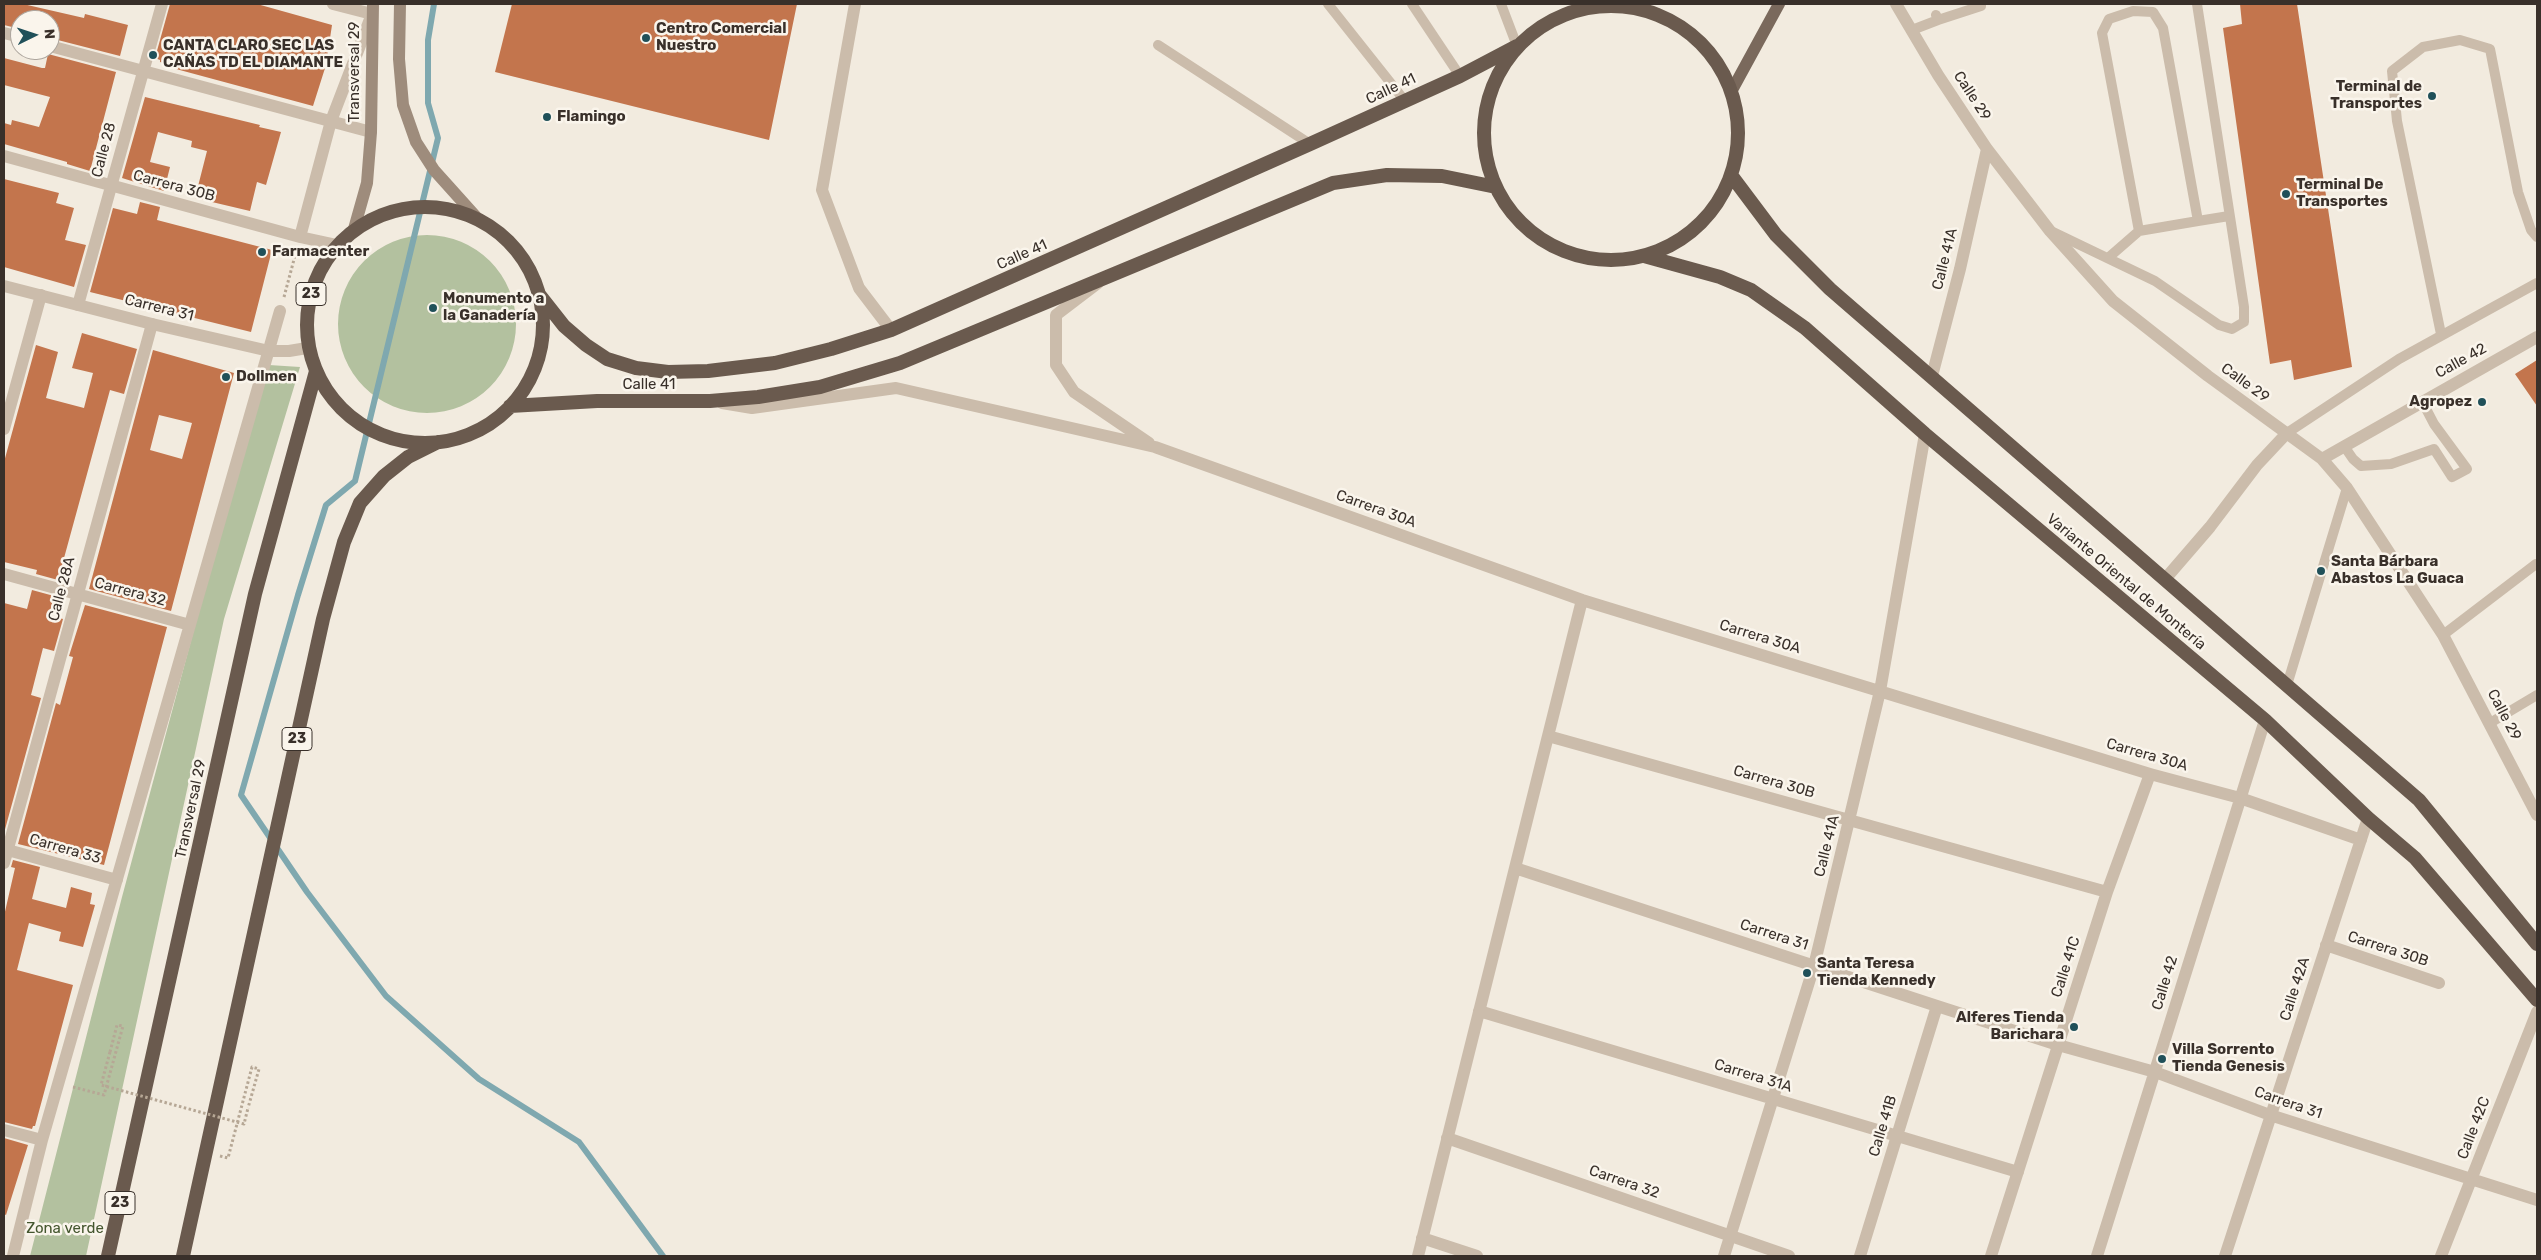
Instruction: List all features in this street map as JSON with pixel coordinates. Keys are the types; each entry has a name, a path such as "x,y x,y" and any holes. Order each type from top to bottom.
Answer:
{"highway":[{"path":"1612,4 1642,9 1657,15 1671,21 1697,39 1718,63 1731,92 1737,119 1737,147 1731,175 1717,203 1697,226 1672,245 1644,256 1615,260 1585,258 1557,248 1532,233 1512,212 1496,187 1489,166 1485,124 1494,82 1518,46 1539,28 1569,12 1612,4"},
{"name":"Calle 41","path":"538,293 564,326 586,345 607,358 636,368 668,372 708,371 775,363 831,350 891,330 1405,101 1460,76 1518,46"},
{"name":"Calle 41","path":"510,406 598,401 710,401 758,397 820,387 900,363 1333,183 1387,175 1433,176 1496,187"},
{"name":"Variante Oriental de Montería","path":"1731,175 1776,235 1830,289 2166,578 2419,800 2537,944"},
{"name":"23","path":"414,206 448,208 478,219 498,232 516,250 529,270 538,293 542,319 539,353 523,390 495,420 478,431 459,438 438,442 399,440 373,431 349,416 330,396 316,371 308,348 309,301 319,271 337,245 354,229 383,213 414,206"},
{"name":"Variante Oriental de Montería","path":"1644,256 1720,277 1751,290 1805,328 1925,434 2265,720 2368,818 2415,858 2537,1000"},
{"name":"Transversal 29","path":"108,1256 255,594 316,371"},
{"name":"23","path":"183,1256 323,620 344,542 360,502 384,476 408,457 438,442"}],"main road":[{"path":"400,4 399,58 404,105 416,142 434,170 478,219"},
{"path":"1731,92 1779,4"},
{"name":"Transversal 29","path":"354,229 367,182 372,132 372,9"}],"street":[{"name":"Calle 28","path":"78,305 162,4"},
{"path":"300,237 331,121 372,9 334,4"},
{"path":"855,4 822,190 859,288 891,330"},
{"name":"Calle 29","path":"1896,4 1987,149 2050,231 2113,300 2208,376 2322,459 2347,488 2443,635 2537,815"},
{"path":"60,49 372,132"},
{"name":"Calle 41A","path":"1932,376 1960,269 1987,149"},
{"name":"Carrera 30B","path":"4,156 300,237 337,245"},
{"path":"1101,281 1056,315 1056,365 1074,392 1155,447"},
{"name":"Carrera 31","path":"4,286 152,324 269,351 289,351 308,348"},
{"path":"4,429 41,295"},
{"path":"14,1256 58,1083 280,311"},
{"name":"Calle 28A","path":"4,862 6,849 152,324"},
{"name":"Calle 42","path":"2322,459 2537,337"},
{"path":"710,401 752,408 896,388 1155,447"},
{"path":"2166,578 2210,527 2257,465 2287,433"},
{"name":"Calle 41A","path":"1724,1256 1814,966 1850,820 1880,691 1925,434"},
{"name":"Carrera 30A","path":"1155,447 1582,600 2150,774 2240,798 2360,840"},
{"name":"Carrera 32","path":"4,574 190,625"},
{"path":"1418,1256 1582,600"},
{"name":"Calle 42","path":"2097,1256 2265,720"},
{"name":"Carrera 30B","path":"1548,736 2107,892"},
{"name":"Calle 41C","path":"1991,1256 2107,892 2150,774"},
{"name":"Calle 42A","path":"2224,1256 2368,818"},
{"name":"Carrera 33","path":"6,849 117,880"},
{"name":"Carrera 31","path":"1515,868 2058,1045 2155,1072 2270,1115 2537,1200"},
{"name":"Carrera 30B","path":"2326,945 2439,983"},
{"name":"Calle 41B","path":"1860,1256 1937,1006"},
{"name":"Carrera 31A","path":"1479,1011 2018,1172"},
{"name":"Calle 42C","path":"2441,1256 2537,1012"},
{"path":"4,1130 42,1140"},
{"name":"Carrera 32","path":"1447,1138 1789,1256"},
{"path":"1422,1238 1477,1256"}],"lane":[{"path":"1328,4 1405,101"},
{"path":"1412,4 1460,76"},
{"path":"1501,4 1518,46"},
{"path":"1912,30 1937,17 1981,6 1981,4"},
{"path":"2050,231 2155,281 2219,326 2232,329 2244,322 2244,307 2197,4"},
{"path":"2139,231 2102,33 2109,19 2133,11 2153,12 2163,28 2198,221"},
{"path":"2441,334 2397,121 2392,71 2423,47 2460,40 2490,49 2518,192 2531,230 2537,237"},
{"path":"1158,45 1310,144"},
{"path":"2108,258 2139,231 2229,216"},
{"path":"2287,433 2399,359 2441,334 2537,283"},
{"path":"2344,446 2353,459 2362,466 2390,464 2434,449 2452,477 2467,469 2434,424 2422,401"},
{"path":"2287,685 2347,488"},
{"path":"2443,635 2536,564"},
{"path":"2490,724 2537,695"}],"path":[{"path":"280,311 300,237"},
{"path":"58,1083 104,1096 123,1026 117,1025 100,1085 244,1124 259,1069 252,1067 228,1158 205,1152"}],"green space":[{"path":"427,235 461,242 476,250 490,261 501,275 509,290 516,324 509,358 501,373 490,387 476,398 461,406 427,413 393,406 378,398 364,387 353,373 345,358 338,324 345,290 353,275 364,261 378,250 393,242"},
{"name":"Zona verde","path":"269,365 300,367 224,619 86,1256 30,1256 122,897 196,622"}],"building":[{"path":"4,4 23,4 49,10 10,10 10,26 4,25"},
{"path":"170,4 257,4 332,25 326,65 313,106 176,69 176,67 160,62 160,60 155,58"},
{"name":"Centro Comercial Nuestro","path":"512,4 797,4 769,140 495,72"},
{"name":"Terminal De Transportes","path":"2240,4 2297,4 2352,367 2294,380 2291,360 2270,364 2223,28 2242,24"},
{"path":"60,12 84,18 85,14 128,25 120,56 60,41"},
{"path":"60,57 116,72 90,171 67,164 67,162 4,144 4,123 11,125 12,120 39,127 50,97 4,85 4,58 45,68 47,60 60,60"},
{"path":"145,97 260,125 259,127 281,132 266,185 257,182 250,211 195,198 207,151 191,147 192,141 158,132 150,162 170,167 164,191 122,178"},
{"path":"4,179 59,193 56,203 74,208 65,240 86,245 74,287 4,267"},
{"path":"140,202 160,207 157,220 272,250 251,332 90,292 113,208 137,214"},
{"path":"82,333 137,349 124,394 110,390 58,580 36,574 37,570 4,562 4,462 36,345 58,352 46,398 84,408 93,373 72,368"},
{"path":"153,350 234,373 171,611 89,589","holes":["159,415 192,423 182,459 150,450"]},
{"path":"2537,360 2537,406 2515,374"},
{"path":"32,590 54,596 49,615 63,619 54,651 43,648 31,695 41,698 4,833 4,603 27,609"},
{"path":"85,605 167,627 104,865 18,844 56,703 60,705 73,657 69,656"},
{"path":"13,860 40,867 32,899 66,908 71,887 92,893 90,904 95,905 83,947 59,941 61,932 29,923 17,970 73,985 35,1126 32,1129 4,1122 4,916 15,868 11,867"},
{"path":"4,1138 28,1145 6,1215 4,1214"}],"waterway":[{"path":"434,4 428,40 428,103 438,138 355,481 326,505 298,595 241,795 307,892 386,996 479,1079 579,1142 663,1256"}],"place":[{"name":"Centro Comercial Nuestro","path":"646,38"},
{"name":"CANTA CLARO SEC LAS CAÑAS TD EL DIAMANTE","path":"153,55"},
{"name":"Terminal de Transportes","path":"2432,96"},
{"name":"Flamingo","path":"547,117"},
{"name":"Terminal De Transportes","path":"2286,194"},
{"name":"Farmacenter","path":"262,252"},
{"name":"Monumento a la Ganadería","path":"433,308"},
{"name":"Dollmen","path":"226,377"},
{"name":"Agropez","path":"2482,402"},
{"name":"Santa Bárbara Abastos La Guaca","path":"2321,571"},
{"name":"Santa Teresa Tienda Kennedy","path":"1807,973"},
{"name":"Alferes Tienda Barichara","path":"2074,1027"},
{"name":"Villa Sorrento Tienda Genesis","path":"2162,1059"}]}
